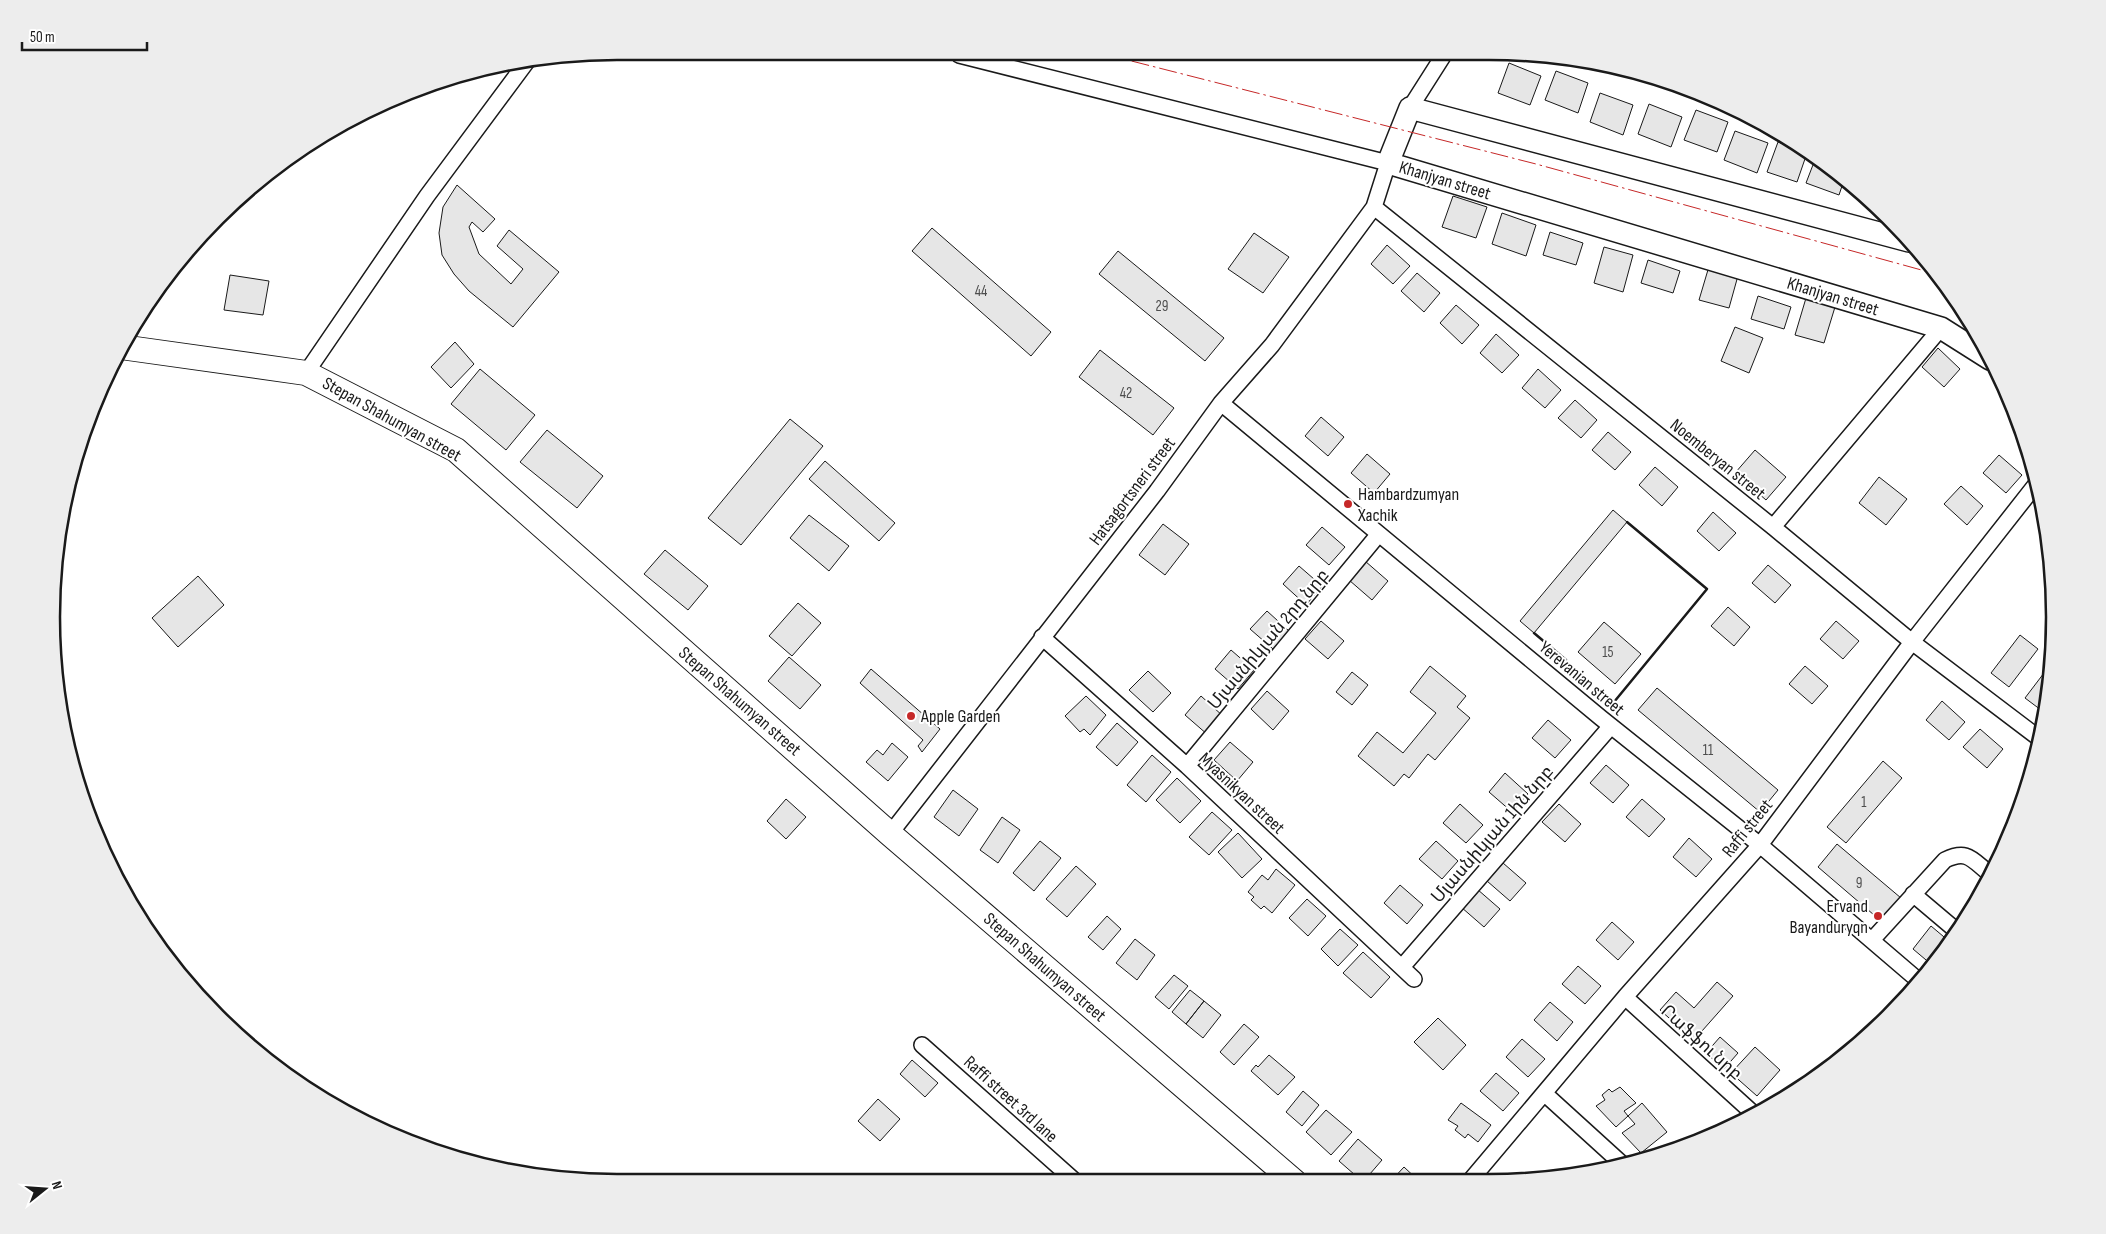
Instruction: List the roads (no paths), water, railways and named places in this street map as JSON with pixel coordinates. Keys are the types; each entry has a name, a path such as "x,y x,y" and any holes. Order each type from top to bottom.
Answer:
{"main road":[{"name":"Stepan Shahumyan street","path":"129,348 306,373 456,450 890,834 1286,1174"}],"street":[{"path":"979,60 1388,163"},
{"path":"1441,60 1410,108 1897,238"},
{"path":"306,373 426,196 521,69"},
{"name":"Khanjyan street","path":"1410,108 1388,163 1942,328 1978,351"},
{"name":"Hatsagortsneri street","path":"890,834 1157,491 1221,403 1272,345 1374,207 1388,163"},
{"name":"Noemberyan street","path":"1374,207 1912,642 2033,734"},
{"path":"1772,527 1942,328"},
{"name":"Yerevanian street","path":"1221,403 1378,535 1611,726 1760,844 1914,977"},
{"name":"Raffi street","path":"1476,1174 1625,997 1760,844 1912,642 2031,491"},
{"name":"Մյասնիկյան 2րդ նրբ","path":"1186,766 1378,535"},
{"name":"Myasnikyan street","path":"1042,637 1186,766 1414,979"},
{"name":"Մյասնիկյան 1ին նրբ","path":"1402,967 1611,726"},
{"path":"1872,940 1944,860 1956,854 1967,856 1985,870"},
{"path":"1913,894 1952,927"},
{"name":"Րաֆֆու նրբ","path":"1625,997 1749,1109"},
{"name":"Raffi street 3rd lane","path":"922,1045 1067,1174"},
{"path":"1544,1094 1616,1159"}],"place":[{"name":"Hambardzumyan Xachik","path":"1348,504"},
{"name":"Apple Garden","path":"911,716"},
{"name":"Ervand Bayanduryqn","path":"1878,916"}]}
